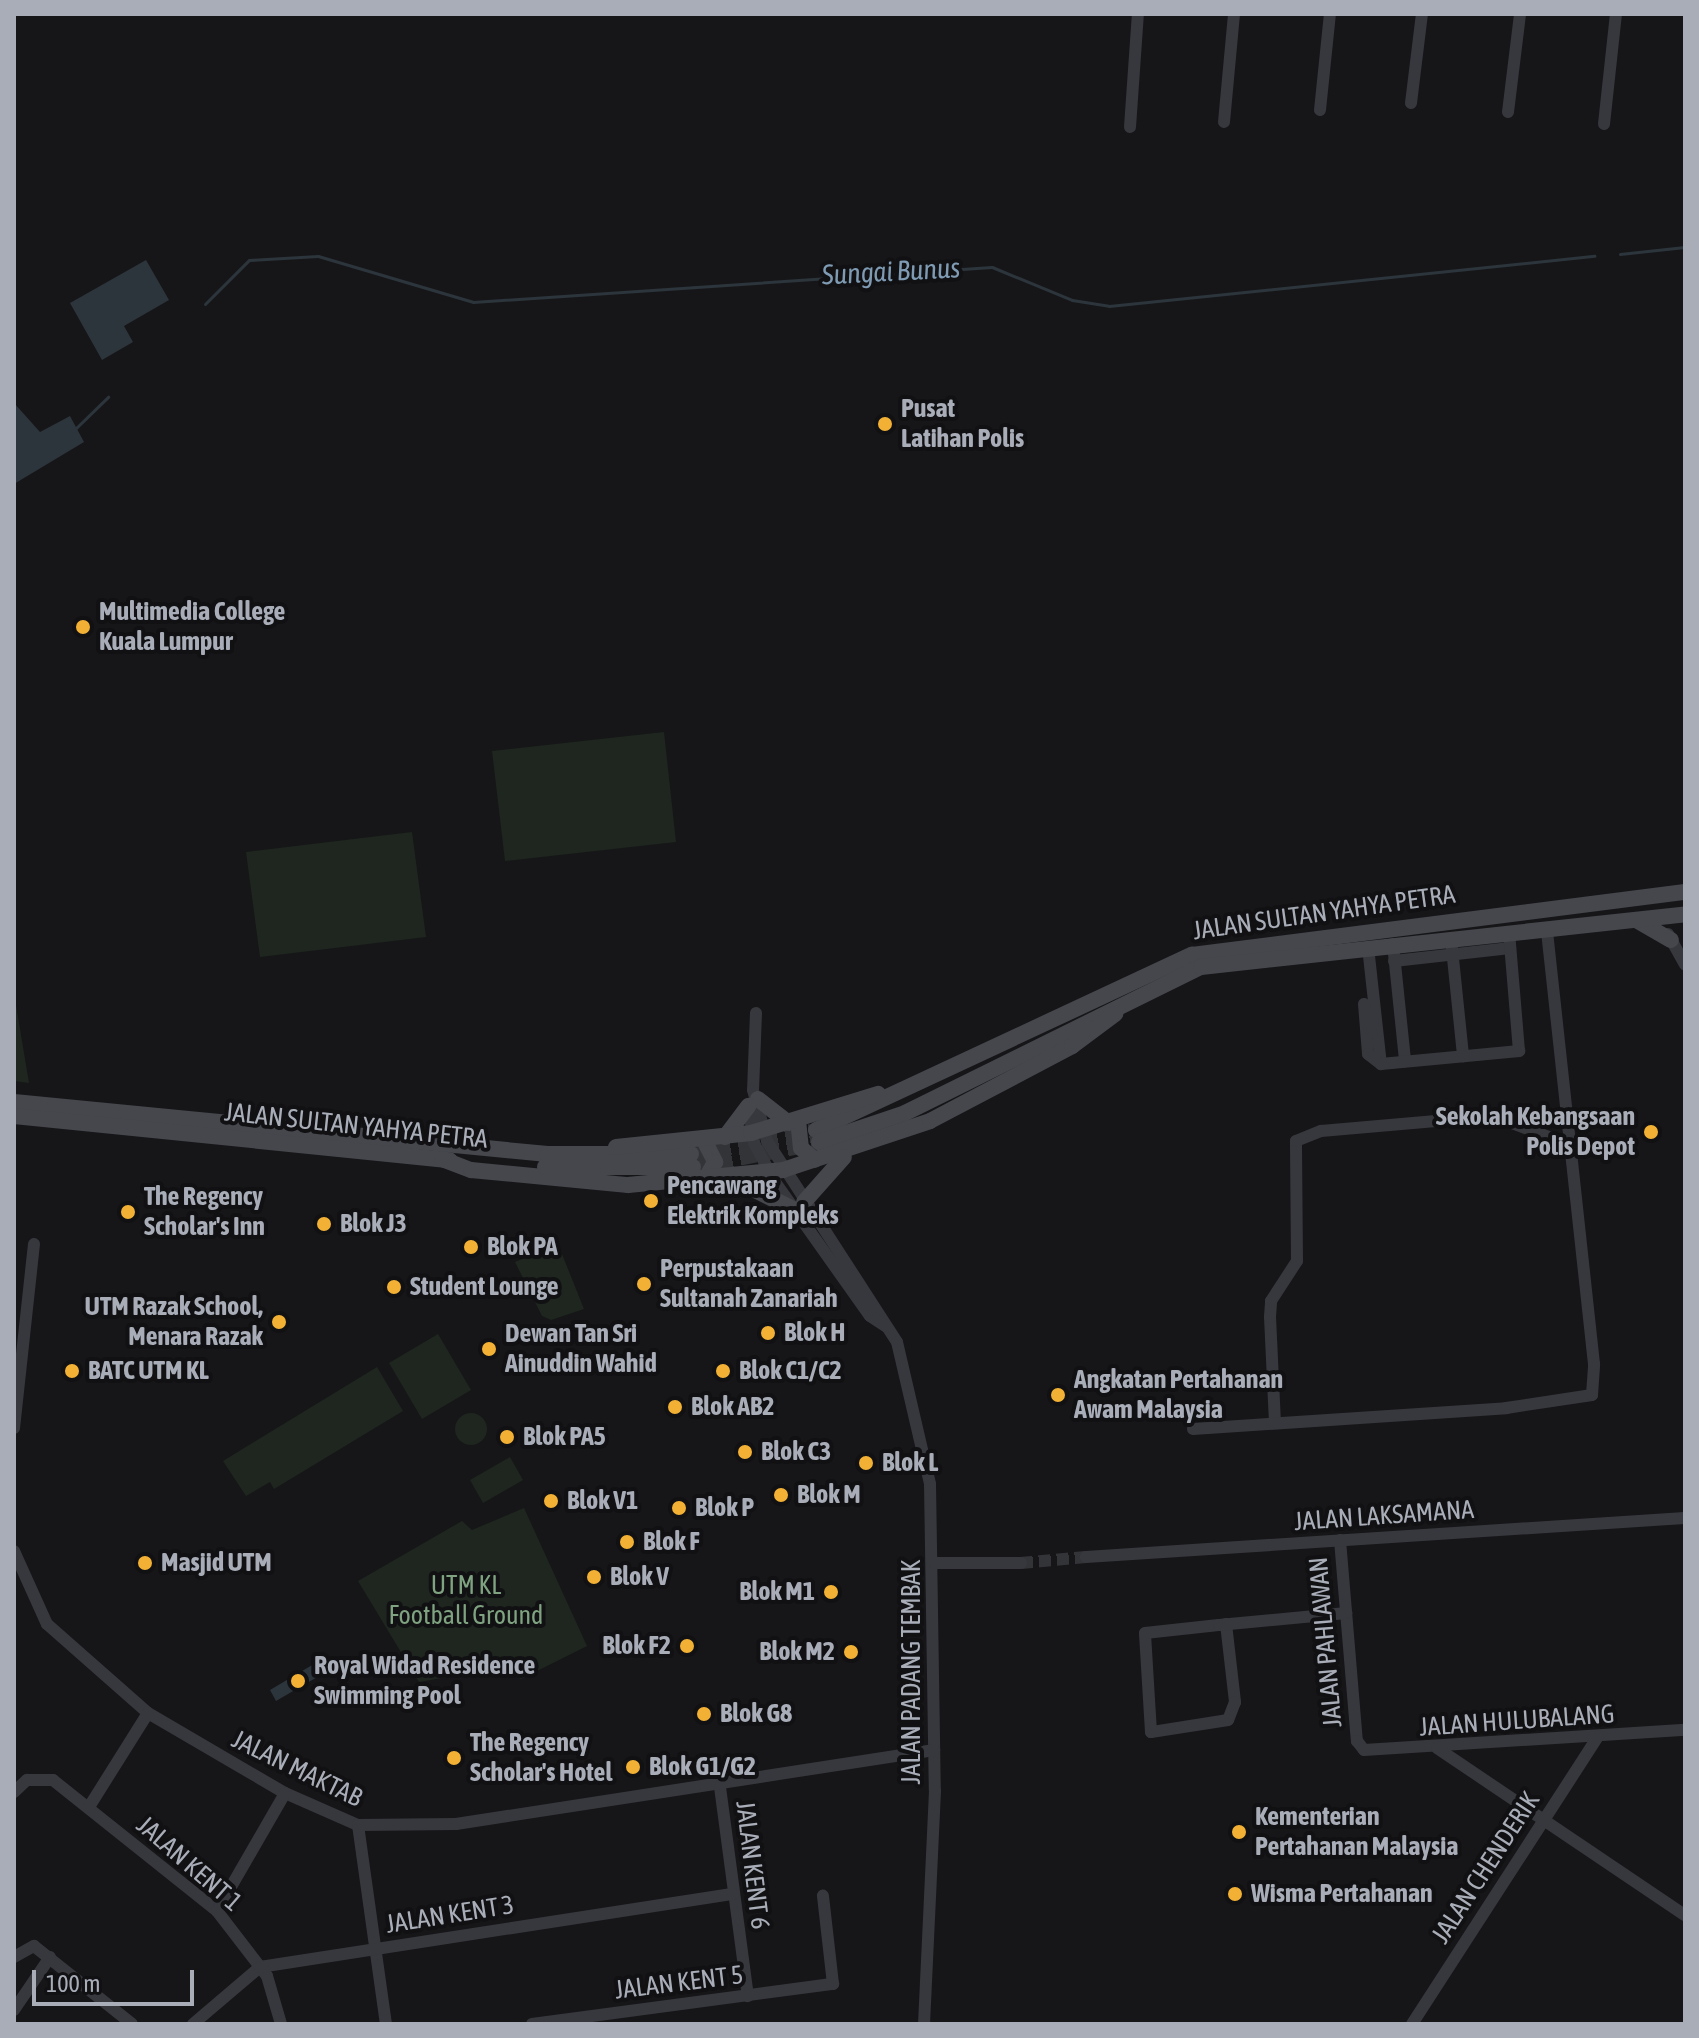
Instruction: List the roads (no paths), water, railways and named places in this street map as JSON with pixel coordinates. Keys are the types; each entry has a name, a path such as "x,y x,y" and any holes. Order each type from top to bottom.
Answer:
{"main road":[{"name":"JALAN SULTAN YAHYA PETRA","path":"1682,893 1222,949 1150,969 818,1136 905,1113 1201,967 1368,947 1394,952 1510,940 1547,929 1685,914"},
{"path":"1600,901 1658,917 1682,893"},
{"path":"1637,921 1671,940"},
{"path":"451,1144 621,1148 757,1131 861,1102 1075,999 1096,996"},
{"path":"442,1159 471,1170 628,1185 704,1182 776,1171 848,1154 930,1121 1072,1046 1127,1002"},
{"path":"725,1137 753,1098 794,1122 801,1148 815,1160"},
{"name":"JALAN SULTAN YAHYA PETRA","path":"14,1102 43,1112 442,1159 643,1171 692,1161 547,1154 43,1112 14,1116"},
{"path":"704,1140 715,1162 704,1182"},
{"path":"733,1179 798,1206 848,1154"}],"street":[{"path":"1130,127 1138,14"},
{"path":"1224,122 1234,14"},
{"path":"1320,110 1330,14"},
{"path":"1411,103 1422,14"},
{"path":"1508,112 1520,14"},
{"path":"1604,124 1616,14"},
{"path":"1658,917 1685,965"},
{"path":"1193,1429 1506,1408 1592,1395 1547,929"},
{"path":"1364,1004 1368,1054 1381,1064 1519,1051 1510,940"},
{"path":"1452,946 1463,1056"},
{"path":"1368,947 1381,1064"},
{"path":"1394,952 1405,1061"},
{"path":"756,1013 753,1098 757,1131"},
{"path":"1275,1423 1271,1301 1297,1261 1296,1141 1321,1131 1493,1116 1568,1144"},
{"name":"JALAN PADANG TEMBAK","path":"757,1131 776,1171 870,1316 887,1327 919,1420 935,1563 934,1750 924,2024"},
{"path":"14,1428 34,1244"},
{"name":"JALAN LAKSAMANA","path":"1086,1557 1685,1518"},
{"name":"JALAN PAHLAWAN","path":"1340,1540 1357,1741"},
{"name":"JALAN MAKTAB","path":"14,1551 47,1624 148,1713 285,1793 358,1825 456,1824 720,1787 934,1750"},
{"path":"935,1563 1021,1563"},
{"path":"1226,1624 1235,1702 1228,1720 1151,1732 1145,1633 1226,1624 1346,1613"},
{"path":"89,1807 148,1713"},
{"name":"JALAN HULUBALANG","path":"1357,1741 1376,1753 1685,1730"},
{"name":"JALAN CHENDERIK","path":"1412,2024 1598,1737"},
{"path":"1479,1776 1473,1757 1486,1745"},
{"path":"1437,1748 1685,1915"},
{"name":"JALAN KENT 1","path":"14,1792 27,1780 53,1780 217,1911 260,1967 281,2024"},
{"name":"JALAN KENT 6","path":"720,1787 748,1996"},
{"path":"217,1911 285,1793"},
{"path":"358,1825 386,2024"},
{"name":"JALAN KENT 3","path":"260,1967 733,1894"},
{"name":"JALAN KENT 5","path":"532,2024 833,1984 823,1896"},
{"path":"14,1957 29,1945 50,1957 132,2024"},
{"path":"14,2010 50,1957"},
{"path":"193,2024 260,1967"}],"waterway":[{"name":"Sungai Bunus","path":"1620,254 1685,247"},
{"name":"Sungai Bunus","path":"205,304 249,260 318,256 473,302 992,267 1072,300 1109,306 1594,256"},
{"name":"Sungai Bunus","path":"76,428 108,397"}],"tunnel":[{"path":"691,1154 811,1132"},
{"path":"693,1167 819,1142"},
{"path":"1021,1563 1086,1557"}],"place":[{"name":"Pusat Latihan Polis","path":"885,424"},
{"name":"Multimedia College Kuala Lumpur","path":"83,627"},
{"name":"Sekolah Kebangsaan Polis Depot","path":"1651,1132"},
{"name":"Pencawang Elektrik Kompleks","path":"651,1201"},
{"name":"The Regency Scholar's Inn","path":"128,1212"},
{"name":"Blok J3","path":"324,1224"},
{"name":"Blok PA","path":"471,1247"},
{"name":"Perpustakaan Sultanah Zanariah","path":"644,1284"},
{"name":"Student Lounge","path":"394,1287"},
{"name":"UTM Razak School, Menara Razak","path":"279,1322"},
{"name":"Blok H","path":"768,1333"},
{"name":"Dewan Tan Sri Ainuddin Wahid","path":"489,1349"},
{"name":"BATC UTM KL","path":"72,1371"},
{"name":"Blok C1/C2","path":"723,1371"},
{"name":"Angkatan Pertahanan Awam Malaysia","path":"1058,1395"},
{"name":"Blok AB2","path":"675,1407"},
{"name":"Blok PA5","path":"507,1437"},
{"name":"Blok C3","path":"745,1452"},
{"name":"Blok L","path":"866,1463"},
{"name":"Blok M","path":"781,1495"},
{"name":"Blok V1","path":"551,1501"},
{"name":"Blok P","path":"679,1508"},
{"name":"Blok F","path":"627,1542"},
{"name":"Masjid UTM","path":"145,1563"},
{"name":"Blok V","path":"594,1577"},
{"name":"Blok M1","path":"831,1592"},
{"name":"Blok F2","path":"687,1646"},
{"name":"Blok M2","path":"851,1652"},
{"name":"Royal Widad Residence Swimming Pool","path":"298,1681"},
{"name":"Blok G8","path":"704,1714"},
{"name":"The Regency Scholar's Hotel","path":"454,1758"},
{"name":"Blok G1/G2","path":"633,1767"},
{"name":"Kementerian Pertahanan Malaysia","path":"1239,1832"},
{"name":"Wisma Pertahanan","path":"1235,1894"}],"park label":[{"name":"UTM KL Football Ground","path":"466,1601"}]}
